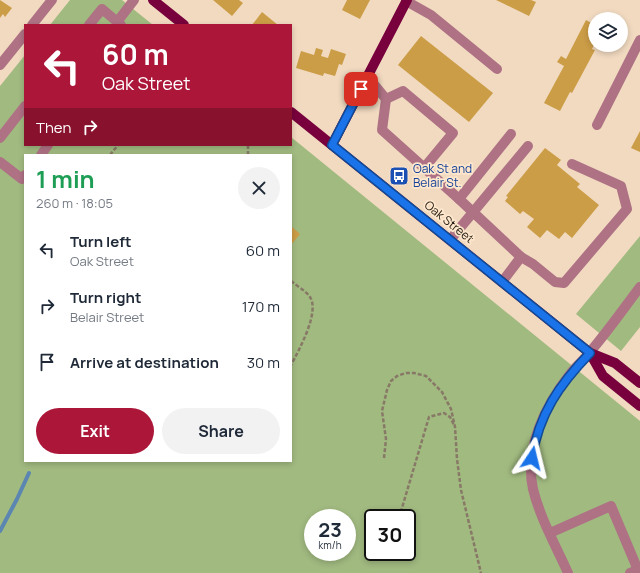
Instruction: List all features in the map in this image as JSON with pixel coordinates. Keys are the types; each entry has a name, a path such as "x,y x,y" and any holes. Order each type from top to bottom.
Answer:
{"main road":[{"path":"153,0 183,24"},
{"path":"332,145 406,1"},
{"name":"Oak Street","path":"292,113 590,353 615,363 640,383"},
{"name":"Oak Street","path":"590,353 603,376 640,406"}],"street":[{"path":"33,24 52,0"},
{"path":"90,24 102,9 119,23 134,0"},
{"path":"406,1 431,15 497,69"},
{"path":"0,65 24,35"},
{"path":"597,125 640,40"},
{"path":"368,76 386,99 382,130 459,198 521,257 533,264 555,282 564,283 627,209 621,186 572,164"},
{"path":"386,99 402,91 453,132 424,168"},
{"path":"0,138 24,107"},
{"path":"459,198 511,134"},
{"path":"450,240 528,146"},
{"path":"0,162 22,179 24,176"},
{"path":"502,282 521,257"},
{"path":"568,573 543,518 534,489 532,458 535,439 542,419 553,397 571,372 590,353 640,287"},
{"path":"550,533 611,506 638,570 630,573"}],"path":[{"path":"111,154 117,146"},
{"path":"292,282 310,296 313,308 310,324 292,363"},
{"path":"384,458 386,439 382,411 387,390 391,381 397,376 406,373 426,376 432,381 447,400 451,409 455,427 457,459 462,490 481,573"},
{"path":"402,509 428,417 444,413 450,417 455,427"}],"green space":[{"path":"70,0 122,0 152,24 51,24"},
{"path":"24,56 24,146 292,146 292,138 640,421 640,573 0,573 0,86"},
{"path":"640,236 640,327 621,351 576,314"}],"building":[{"path":"0,0 12,8 5,17 3,14 0,18"},
{"path":"213,0 239,0 243,3 232,16"},
{"path":"347,0 370,0 360,19 342,10"},
{"path":"496,0 531,0 536,2 529,16"},
{"path":"262,12 277,24 253,24"},
{"path":"586,20 588,21 588,52 594,52 572,93 570,92 560,111 544,103 564,66 557,62 561,56 566,59"},
{"path":"421,36 493,93 469,122 398,65"},
{"path":"316,48 323,50 321,56 328,58 331,49 346,54 342,65 339,64 335,76 324,73 323,76 296,68 301,51 314,55"},
{"path":"640,131 640,152 631,148"},
{"path":"545,148 561,160 557,165 580,184 577,187 599,205 572,238 565,232 559,239 547,230 540,238 527,227 534,219 523,211 520,214 505,201 508,197 506,196"},
{"path":"292,227 300,234 292,244"}],"waterway":[{"path":"0,531 29,473"}],"place":[{"name":"Oak St and Belair St.","path":"399,176"}],"route":[{"path":"361,89 332,145 590,353 571,372 553,397 542,419 535,439 532,458"}]}
